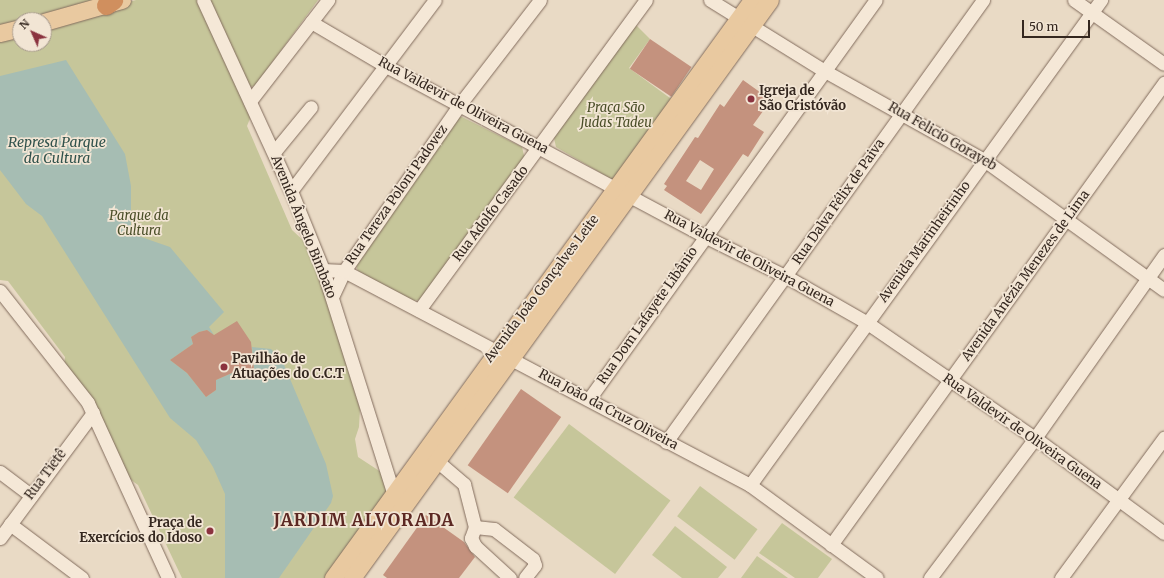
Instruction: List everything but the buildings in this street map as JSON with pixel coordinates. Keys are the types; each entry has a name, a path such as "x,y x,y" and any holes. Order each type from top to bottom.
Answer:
{"main road":[{"name":"Avenida João Gonçalves Leite","path":"746,21 752,0"},
{"name":"Avenida João Gonçalves Leite","path":"352,578 431,456 488,374 561,277 746,21 770,0"},
{"path":"52,20 114,2"},
{"path":"0,33 12,30"},
{"name":"Avenida João Gonçalves Leite","path":"334,578 408,475 431,456"}],"street":[{"name":"Avenida Ângelo Bimbato","path":"203,0 274,152 324,270 388,469 394,495"},
{"path":"250,101 328,0"},
{"path":"291,191 435,0"},
{"name":"Rua Tereza Poloni Padovez","path":"332,297 344,271 460,104 540,0"},
{"name":"Rua Adolfo Casado","path":"419,310 541,147 646,0"},
{"name":"Rua Felicio Gorayeb","path":"710,0 823,70 984,160 1164,290"},
{"name":"Rua Dom Lafayete Libânio","path":"589,399 823,70 876,0"},
{"name":"Rua Dalva Félix de Paiva","path":"666,442 786,277 900,112 983,0"},
{"path":"1074,0 1093,12 1164,64"},
{"name":"Avenida Marinheirinho","path":"750,485 866,322 1101,0"},
{"name":"Rua Valdevir de Oliveira Guena","path":"311,22 386,66 541,147 704,236 786,277 866,322 1035,438 1164,533"},
{"name":"Avenida Anézia Menezes de Lima","path":"831,545 1164,83"},
{"path":"274,152 311,107"},
{"path":"930,578 1035,438 1164,255"},
{"name":"Rua João da Cruz Oliveira","path":"324,270 344,271 750,485 877,578"},
{"path":"0,291 93,413 163,575"},
{"name":"Rua Tietê","path":"0,538 93,413"},
{"path":"1061,578 1164,438"},
{"path":"431,456 464,484 475,527 471,538 475,546 510,578"},
{"path":"388,469 408,475"},
{"path":"0,472 32,495"},
{"path":"10,524 82,578"},
{"path":"475,527 494,529 533,559 535,564 524,578"}],"green space":[{"path":"0,0 96,0 52,12 12,12 12,23 0,26"},
{"name":"Parque da Cultura","path":"136,0 198,0 251,116 247,126 292,230 306,243 328,305 360,409 359,427 355,439 358,457 384,474 388,496 329,578 182,578 138,485 127,477 64,367 65,357 8,281 0,280 0,38 12,34 12,52 52,52 52,24"},
{"path":"207,0 318,0 255,86 250,87"},
{"name":"Praça São Judas Tadeu","path":"634,23 650,39 629,68 674,101 619,178 611,179 556,147 554,138"},
{"path":"456,117 462,117 522,147 525,160 421,300 411,301 358,271 355,263"},
{"path":"569,424 670,500 615,574 514,497"},
{"path":"700,486 758,529 735,560 677,516"},
{"path":"782,523 832,559 818,578 795,578 759,553"},
{"path":"675,526 727,567 718,578 682,578 652,555"},
{"path":"757,556 788,578 741,578"}],"water":[{"name":"Represa Parque da Cultura","path":"66,60 125,154 131,186 131,227 141,237 170,247 224,312 209,327 214,335 207,330 199,332 191,337 193,344 170,360 187,373 206,397 216,390 216,380 241,369 245,374 254,370 252,347 271,349 282,360 326,464 333,496 331,503 279,578 225,578 225,494 213,467 196,440 170,418 42,216 26,204 0,170 0,76"}],"place":[{"name":"Igreja de São Cristóvão","path":"751,99"},
{"name":"Pavilhão de Atuações do C.C.T","path":"224,367"},
{"name":"Praça de Exercícios do Idoso","path":"210,531"}],"district":[{"name":"JARDIM ALVORADA","path":"364,521"}]}
